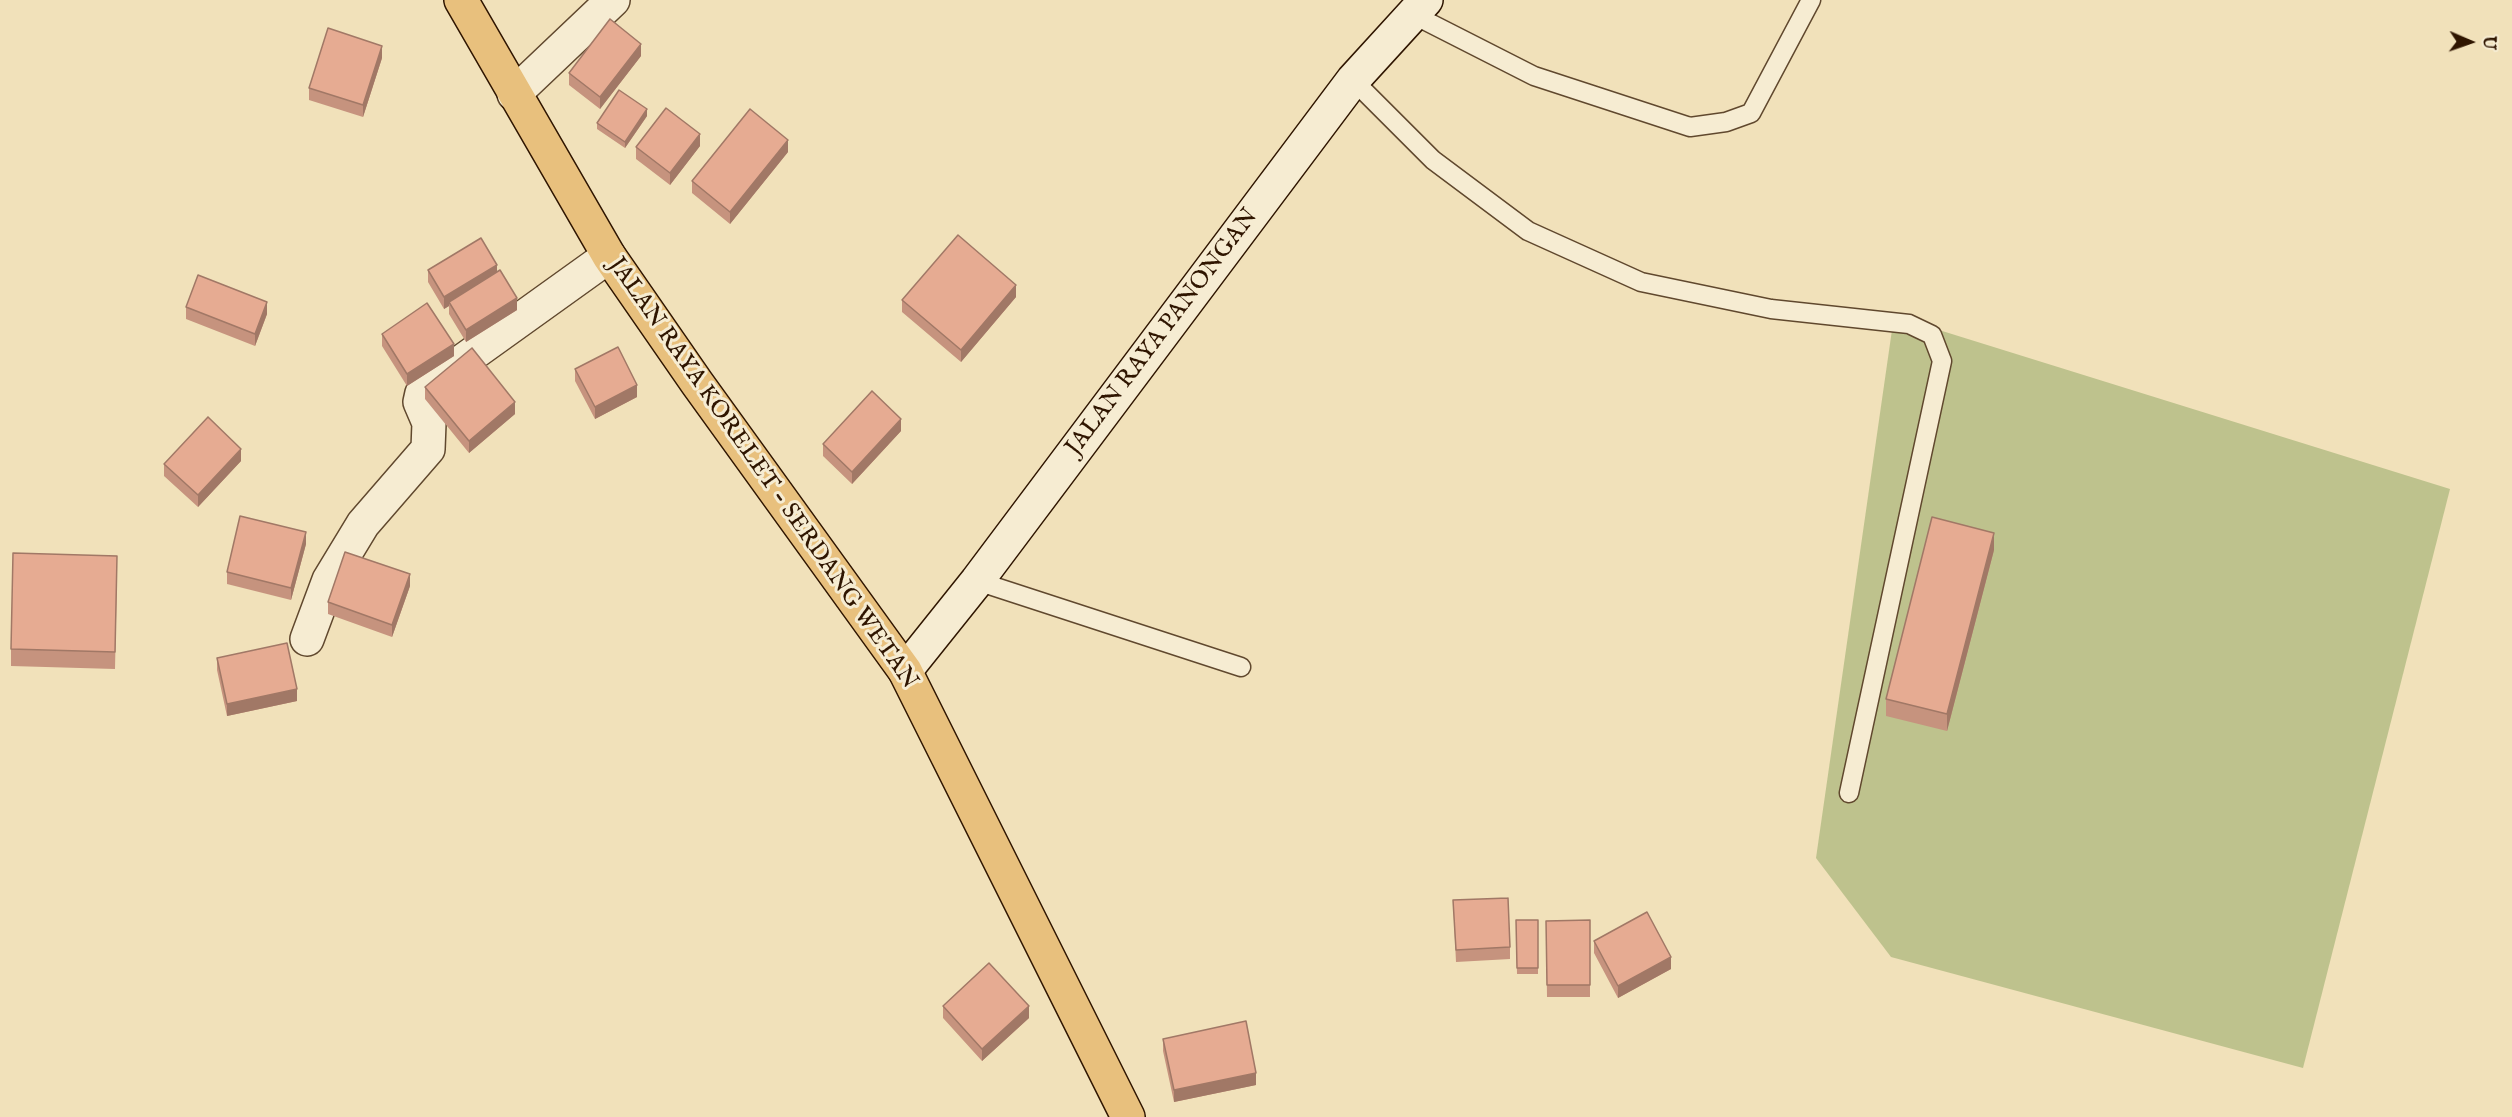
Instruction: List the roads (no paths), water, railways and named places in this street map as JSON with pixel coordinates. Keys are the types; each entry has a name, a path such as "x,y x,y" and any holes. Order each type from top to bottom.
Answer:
{"main road":[{"name":"JALAN RAYA KORELET - SERDANG WETAN","path":"461,0 609,256 697,383 905,671 1128,1117"},
{"path":"514,94 613,0"},
{"name":"JALAN RAYA PANONGAN","path":"905,671 977,581 1353,80 1420,7"},
{"path":"307,639 329,579 363,524 428,449 429,423 420,402 422,393 432,383 609,256"}],"lane":[{"path":"1420,7 1533,76 1690,126 1726,122 1751,113 1811,0"},
{"path":"1353,80 1433,160 1528,231 1641,282 1771,309 1909,324 1932,335 1942,362 1849,793"},
{"path":"977,581 1241,667"}]}
